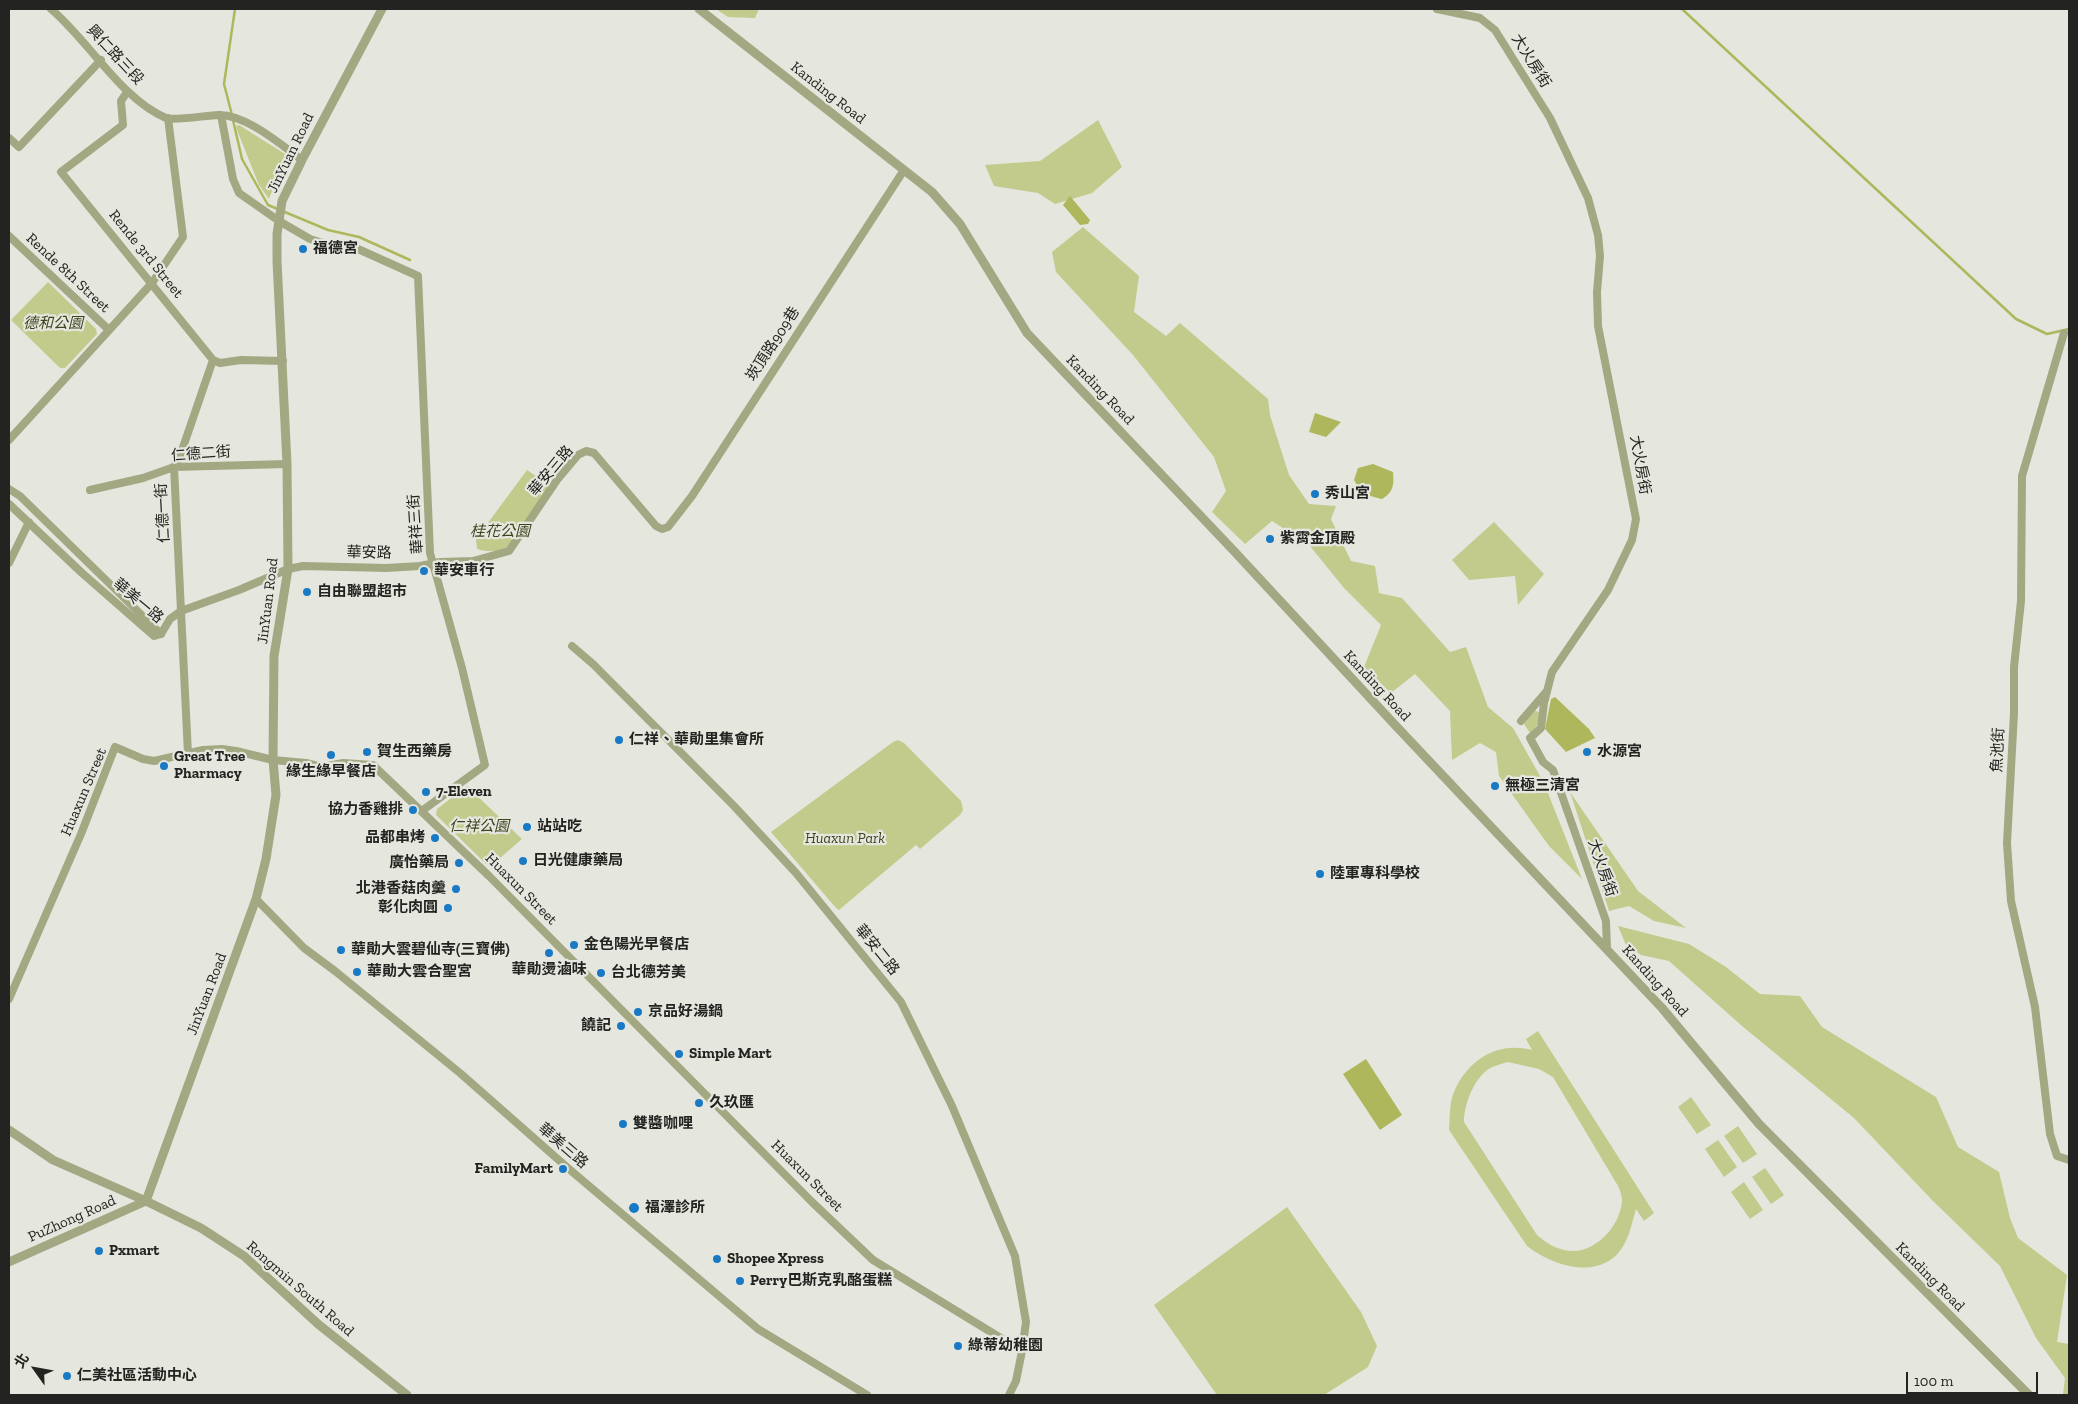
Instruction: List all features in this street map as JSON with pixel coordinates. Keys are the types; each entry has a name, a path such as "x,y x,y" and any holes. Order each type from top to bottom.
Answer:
{"street":[{"name":"興仁路三段","path":"51,9 101,60 127,92 168,118"},
{"name":"JinYuan Road","path":"146,1201 256,899 266,859 276,795 273,760 274,656 288,569 287,464 278,261 279,222 282,201 382,9"},
{"name":"Kanding Road","path":"699,9 932,192 960,224 1027,333 1662,1008 1759,1124 2028,1395"},
{"name":"大火房街","path":"1437,9 1480,18 1495,30 1550,118 1588,198 1598,235 1600,256 1597,292 1598,326 1636,519 1632,540 1612,582 1552,672 1547,690 1542,728 1530,738 1543,762 1553,770 1606,921 1607,949"},
{"path":"9,138 19,147 101,60"},
{"name":"Rende 3rd Street","path":"127,92 121,101 123,125 61,172 213,360"},
{"path":"221,115 233,179 240,192 279,222"},
{"path":"9,440 152,283 183,237 168,118 221,115 239,118 272,138 302,160"},
{"name":"崁頂路909巷","path":"662,529 668,527 692,496 904,170"},
{"name":"華祥三街","path":"279,222 310,239 330,245 358,249 418,276 430,553 464,676 485,764 423,810"},
{"name":"Rende 8th Street","path":"9,236 109,330"},
{"name":"魚池街","path":"2064,334 2022,476 2021,601 2014,667 2014,713 2007,843 2012,901 2035,1006 2050,1134 2057,1156 2069,1160"},
{"path":"213,360 220,364 241,360 283,361"},
{"name":"仁德一街","path":"188,754 174,467 180,456 213,360"},
{"name":"華安三路","path":"509,551 557,480 578,454 586,451 594,453 656,526 662,529"},
{"name":"仁德二街","path":"90,490 143,478 174,467 287,464"},
{"name":"華美一路","path":"9,489 20,496 161,634 154,636 82,573 9,504"},
{"path":"9,563 29,522"},
{"name":"華安路","path":"288,569 303,566 386,568 473,561 509,551"},
{"path":"161,634 170,618 181,611 239,590 288,569"},
{"name":"華安二路","path":"572,646 593,664 734,806 790,866 901,1002 952,1106 1015,1256 1026,1322 1022,1351"},
{"path":"1521,721 1547,690"},
{"name":"Huaxun Street","path":"9,999 81,834 115,747 143,759 154,761 203,750 222,750 322,767 343,763 373,765 423,810 812,1202 874,1260 1022,1351"},
{"name":"華美三路","path":"256,899 304,948 460,1073 569,1169 758,1329 867,1395"},
{"name":"Rongmin South Road","path":"9,1130 53,1160 146,1201 201,1228 244,1256 318,1324 407,1395"},
{"name":"PuZhong Road","path":"9,1262 146,1201"},
{"path":"1009,1395 1016,1381 1022,1351"}],"green space":[{"path":"716,9 759,9 755,18 728,17"},
{"path":"1098,120 1122,167 1092,193 1055,204 1038,193 994,186 985,165 1040,161"},
{"path":"239,125 285,154 269,199 259,185 237,130 236,126"},
{"path":"1083,227 1139,276 1134,312 1166,336 1180,323 1268,399 1270,415 1289,475 1309,504 1336,506 1331,519 1351,561 1375,566 1379,593 1402,598 1450,652 1466,647 1488,707 1513,728 1544,783 1582,879 1549,846 1499,776 1496,752 1480,743 1452,760 1450,711 1415,674 1391,693 1364,667 1381,625 1344,588 1301,535 1294,535 1272,521 1245,544 1212,512 1226,491 1214,457 1133,355 1056,272 1052,252"},
{"name":"德和公園","path":"48,282 96,329 97,334 65,368 60,368 11,320"},
{"name":"桂花公園","path":"527,470 552,487 509,546 493,551 477,549 476,539"},
{"path":"1494,522 1544,574 1518,605 1515,576 1469,580 1452,560"},
{"path":"1533,710 1539,712 1539,718 1533,731 1530,733 1524,724"},
{"name":"Huaxun Park","path":"898,740 904,743 961,801 963,810 960,815 920,849 916,845 839,910 771,832"},
{"name":"仁祥公園","path":"467,786 522,839 492,865 486,864 436,815 437,809"},
{"path":"1570,792 1638,891 1686,928 1654,921 1629,906 1609,911"},
{"path":"1618,926 1689,944 1726,967 1760,994 1800,996 1822,1027 1936,1097 1958,1147 1999,1172 2010,1218 2018,1238 2067,1275 2057,1342 2069,1344 2069,1395 2063,1395 2065,1378 2036,1338 2000,1266 1932,1200 1854,1118 1742,1026 1669,961 1641,955 1626,945"},
{"path":"1538,1031 1654,1213 1644,1221 1636,1209 1622,1248 1613,1258 1603,1264 1592,1267 1569,1266 1546,1258 1527,1246 1449,1130 1452,1096 1467,1070 1486,1055 1496,1051 1507,1048 1532,1050 1526,1039","holes":["1508,1062 1539,1069 1553,1077 1618,1186 1621,1195 1622,1201 1616,1221 1603,1238 1585,1249 1574,1251 1560,1249 1537,1235 1464,1122 1465,1109 1473,1088 1488,1069"]},
{"path":"1691,1097 1711,1125 1697,1134 1678,1107"},
{"path":"1738,1126 1757,1154 1743,1163 1724,1136"},
{"path":"1718,1140 1737,1167 1724,1177 1705,1149"},
{"path":"1765,1168 1784,1195 1771,1204 1752,1177"},
{"path":"1744,1182 1763,1210 1750,1219 1731,1192"},
{"path":"1287,1207 1361,1312 1377,1346 1368,1367 1324,1395 1217,1395 1154,1305"}],"shaded area":[{"path":"1070,196 1090,220 1088,224 1080,225 1063,205"},
{"path":"1315,413 1341,422 1326,437 1309,432"},
{"path":"1373,464 1393,472 1392,487 1389,494 1382,499 1365,493 1354,480 1358,468"},
{"path":"1555,697 1589,729 1595,738 1566,752 1545,729 1551,699"},
{"path":"1366,1059 1402,1115 1380,1130 1343,1074"}],"waterway":[{"path":"232,115 224,84 235,9"},
{"path":"1682,9 2016,319 2047,334 2069,329"},
{"path":"233,120 242,159 268,205 328,230 359,237 410,260"}],"place":[{"name":"福德宮","path":"303,249"},
{"name":"秀山宮","path":"1315,494"},
{"name":"紫霄金頂殿","path":"1270,539"},
{"name":"華安車行","path":"424,571"},
{"name":"自由聯盟超市","path":"307,592"},
{"name":"仁祥、華勛里集會所","path":"619,740"},
{"name":"賀生西藥房","path":"367,752"},
{"name":"水源宮","path":"1587,752"},
{"name":"緣生緣早餐店","path":"331,755"},
{"name":"Great Tree Pharmacy","path":"164,766"},
{"name":"無極三清宮","path":"1495,786"},
{"name":"7-Eleven","path":"426,792"},
{"name":"協力香雞排","path":"413,810"},
{"name":"站站吃","path":"527,827"},
{"name":"品都串烤","path":"435,838"},
{"name":"日光健康藥局","path":"523,861"},
{"name":"廣怡藥局","path":"459,863"},
{"name":"陸軍專科學校","path":"1320,874"},
{"name":"北港香菇肉羹","path":"456,889"},
{"name":"彰化肉圓","path":"448,908"},
{"name":"金色陽光早餐店","path":"574,945"},
{"name":"華勛大雲碧仙寺(三寶佛)","path":"341,950"},
{"name":"華勛燙滷味","path":"549,953"},
{"name":"華勛大雲合聖宮","path":"357,972"},
{"name":"台北德芳美","path":"601,973"},
{"name":"京品好湯鍋","path":"638,1012"},
{"name":"饒記","path":"621,1026"},
{"name":"Simple Mart","path":"679,1054"},
{"name":"久玖匯","path":"699,1103"},
{"name":"雙醬咖哩","path":"623,1124"},
{"name":"FamilyMart","path":"563,1169"},
{"name":"福澤診所","path":"634,1208"},
{"name":"Pxmart","path":"99,1251"},
{"name":"Shopee Xpress","path":"717,1259"},
{"name":"Perry巴斯克乳酪蛋糕","path":"740,1281"},
{"name":"綠蒂幼稚園","path":"958,1346"},
{"name":"仁美社區活動中心","path":"67,1376"}]}
